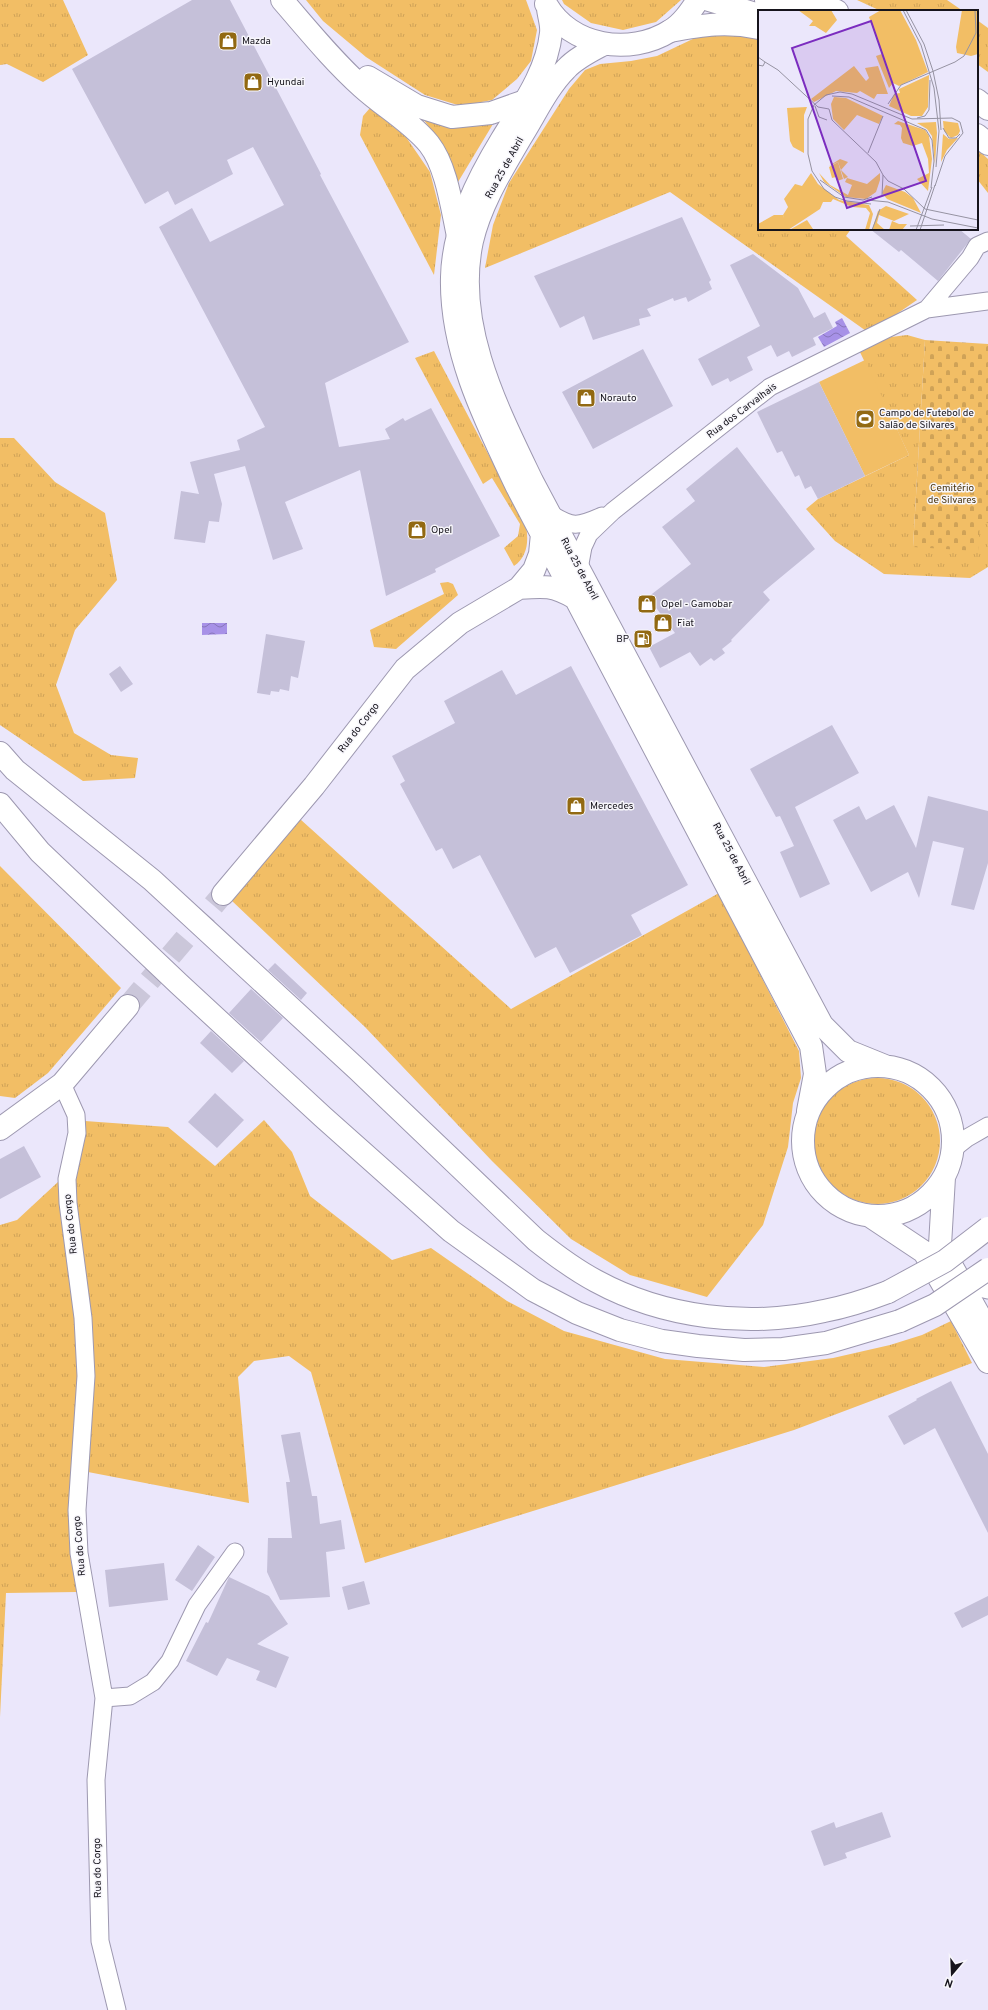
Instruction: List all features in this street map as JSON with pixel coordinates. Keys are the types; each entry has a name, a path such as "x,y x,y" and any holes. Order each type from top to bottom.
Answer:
{"main road":[{"name":"Rua 25 de Abril","path":"282,0 330,54 363,87 408,124 430,145 445,177 458,236"},
{"path":"766,0 797,10"},
{"path":"808,0 834,10"},
{"path":"546,4 564,25 582,37 604,44 627,46 650,41 670,31 688,16 701,1 758,15"},
{"name":"Rua 25 de Abril","path":"546,4 551,32 547,55 525,101 484,169 458,236 452,277 454,311 461,348 480,409 517,487 809,1042 815,1074 808,1111"},
{"path":"670,31 708,24 737,24 758,28"},
{"name":"Rua 25 de Abril","path":"604,44 584,55 566,69 539,108 498,176 482,210 472,241 468,278 470,311 477,346 496,404 549,513 822,1025 848,1051 885,1066"},
{"name":"Rua 25 de Abril","path":"330,54 417,106 452,117 491,113 525,101"},
{"path":"978,85 988,91"},
{"path":"978,101 988,109"},
{"path":"978,119 988,126"},
{"path":"978,136 988,144"},
{"name":"Rua do Corgo","path":"223,894 314,786 405,669 430,646 460,623 520,588 534,570 540,554 542,534"},
{"name":"Rua do Corgo","path":"520,588 544,586 559,588 575,598"},
{"path":"0,753 8,766 152,880 198,921 358,1070 536,1240 564,1261 596,1281 632,1297 671,1309 707,1317 748,1319 787,1317 823,1312 888,1292 945,1261 988,1228"},
{"path":"0,804 40,852 179,984 398,1185 451,1231 533,1290 577,1313 620,1330 662,1341 744,1350 783,1349 826,1343 900,1321 935,1305 988,1269"},
{"path":"0,824 40,852"},
{"path":"0,1129 62,1084 128,1006"},
{"path":"944,1177 931,1194 913,1208 892,1215 870,1216 848,1210 827,1198 812,1179 804,1157 802,1134 808,1111 821,1091 839,1076 861,1068 885,1066 908,1072 928,1085 943,1103 951,1125 953,1149 944,1177 940,1245 988,1331"},
{"path":"870,1216 924,1252 988,1362"}],"street":[{"name":"Rua dos Carvalhais","path":"927,309 970,258 977,246 988,241"},
{"name":"Rua dos Carvalhais","path":"579,569 583,547 589,534 614,511 770,387 927,309 988,301"},
{"name":"Rua dos Carvalhais","path":"549,513 563,522 581,525 614,511"},
{"name":"Rua do Corgo","path":"62,1084 76,1115 77,1133 68,1179 68,1203 83,1318 86,1376 77,1510 79,1553 104,1698 96,1780 100,1941 118,2010"},
{"path":"953,1149 967,1138 988,1126"},
{"path":"962,1284 988,1290"},
{"path":"104,1698 130,1696 153,1682 170,1661 197,1605 235,1552"}],"green space":[{"path":"0,0 63,0 88,55 43,82 7,64 0,65"},
{"path":"306,0 526,0 537,30 531,61 517,79 492,100 461,106 425,95 366,57 323,21"},
{"path":"562,0 681,0 656,22 623,30 591,23 564,4"},
{"path":"857,0 947,0 962,10 879,10"},
{"path":"978,21 988,28 988,72 978,65"},
{"path":"735,31 758,38 758,230 850,230 846,236 917,300 869,333 670,192 485,268 493,225 509,183 569,89 585,70 600,64 631,61 657,56 697,37"},
{"path":"370,108 406,137 430,172 441,215 434,275 360,135 363,116"},
{"path":"423,119 458,126 493,124 458,182 440,141"},
{"path":"978,150 988,159 988,193 978,180"},
{"path":"907,335 925,340 913,547 980,523 988,523 988,567 970,578 884,574 835,541 806,509 818,499 909,455 859,350 891,337"},
{"name":"Cemitério de Silvares","path":"925,340 988,344 988,523 980,523 978,551 913,547"},
{"path":"434,351 526,526 526,549 522,558 514,566 504,548 518,536 520,524 492,478 483,484 415,358"},
{"name":"Campo de Futebol de Salão de Silvares","path":"865,360 909,455 865,476 819,382"},
{"path":"0,438 14,438 55,482 105,513 117,580 75,630 56,685 74,733 111,755 138,758 135,778 83,781 0,725"},
{"path":"448,582 453,584 458,595 396,649 374,647 370,630 444,594 440,583"},
{"path":"300,819 511,1009 719,893 799,1051 801,1078 793,1103 788,1147 763,1225 707,1297 630,1275 571,1239 492,1161 365,1027 231,900"},
{"path":"0,866 121,988 48,1073 15,1098 0,1096"},
{"path":"877,1078 889,1079 901,1083 912,1089 925,1101 935,1117 939,1129 939,1153 935,1165 929,1176 917,1189 901,1199 889,1203 877,1204 865,1203 853,1199 842,1193 829,1181 819,1165 815,1153 814,1141 815,1129 819,1117 825,1106 837,1093 853,1083 865,1079"},
{"path":"264,1120 292,1152 310,1196 392,1260 431,1248 507,1301 564,1331 665,1359 764,1367 833,1358 890,1345 922,1335 951,1321 972,1363 794,1430 365,1563 311,1372 289,1356 254,1361 238,1377 249,1503 88,1472 73,1182 85,1121 168,1127 215,1166"},
{"path":"59,1181 65,1249 78,1333 77,1418 70,1502 71,1560 77,1592 6,1593 0,1717 0,1225 17,1220"}],"water":[{"path":"842,318 850,333 824,347 818,337 837,326 835,322"},
{"path":"202,623 227,623 227,634 202,635"}],"building":[{"path":"192,0 230,0 321,174 320,175 409,342 325,383 339,447 390,439 385,429 403,418 405,421 431,408 500,536 435,569 436,572 386,596 360,470 285,502 303,549 273,560 245,466 214,474 222,504 219,522 209,521 205,543 174,539 181,491 199,494 190,462 240,450 237,440 265,427 159,227 192,208 210,242 284,205 253,147 227,160 233,174 175,205 168,191 145,204 72,69"},
{"path":"682,217 711,280 709,282 712,289 688,302 686,297 674,301 673,298 647,309 651,316 639,319 640,325 593,340 584,316 560,328 534,276"},
{"path":"871,230 960,230 971,239 938,281 901,250 899,252"},
{"path":"753,254 798,288 814,318 825,312 833,328 813,338 816,345 792,357 789,351 777,357 771,345 747,357 753,370 730,382 728,378 712,386 698,359 760,326 730,265"},
{"path":"643,349 673,406 593,449 562,392"},
{"path":"819,382 865,476 818,499 811,486 805,489 799,475 795,477 782,451 777,453 757,412"},
{"path":"737,447 815,549 763,592 770,600 731,640 732,641 722,649 725,653 714,661 711,658 700,666 690,652 660,668 649,647 675,633 648,597 691,564 662,527 695,501 686,489"},
{"path":"266,634 305,641 298,678 291,676 289,691 280,689 279,692 271,691 270,695 257,693"},
{"path":"120,666 133,684 121,692 109,674"},
{"path":"571,666 688,885 631,915 642,935 570,973 556,947 535,958 480,855 453,869 442,848 436,851 400,784 405,781 392,756 455,723 444,701 502,670 516,695"},
{"path":"832,725 859,773 795,807 830,884 800,898 780,852 794,846 780,816 776,817 750,769"},
{"path":"928,796 988,811 988,863 974,910 951,905 964,848 933,841 919,898 908,872 871,892 833,820 859,806 866,820 894,805 916,848"},
{"path":"275,963 307,993 301,1000 268,970"},
{"path":"251,989 283,1018 261,1042 229,1013"},
{"path":"211,1031 244,1061 232,1073 200,1043"},
{"path":"215,1093 244,1120 217,1148 188,1122"},
{"path":"24,1146 41,1177 0,1199 0,1159"},
{"path":"951,1381 988,1454 988,1533 935,1428 904,1445 888,1416 917,1400 916,1399"},
{"path":"300,1432 312,1496 317,1496 320,1524 341,1520 345,1549 326,1552 330,1597 280,1600 267,1572 268,1538 292,1538 286,1482 290,1482 281,1435"},
{"path":"198,1545 215,1557 192,1591 175,1580"},
{"path":"164,1563 168,1600 109,1607 105,1570"},
{"path":"229,1577 269,1596 288,1624 257,1644 289,1657 276,1688 256,1680 260,1671 227,1658 217,1676 186,1661 206,1622 208,1623"},
{"path":"364,1581 370,1604 348,1610 342,1587"},
{"path":"988,1596 988,1615 962,1628 954,1613"},
{"path":"882,1812 891,1837 845,1853 847,1858 824,1866 811,1831 834,1822 836,1828"}],"tunnel":[{"path":"128,1006 223,894"}],"place":[{"name":"Mazda","path":"228,41"},
{"name":"Hyundai","path":"253,82"},
{"name":"Norauto","path":"586,398"},
{"name":"Campo de Futebol de Salão de Silvares","path":"865,419"},
{"name":"Opel","path":"417,530"},
{"name":"Opel - Gamobar","path":"647,604"},
{"name":"Fiat","path":"663,623"},
{"name":"BP","path":"643,639"},
{"name":"Mercedes","path":"576,806"}]}
